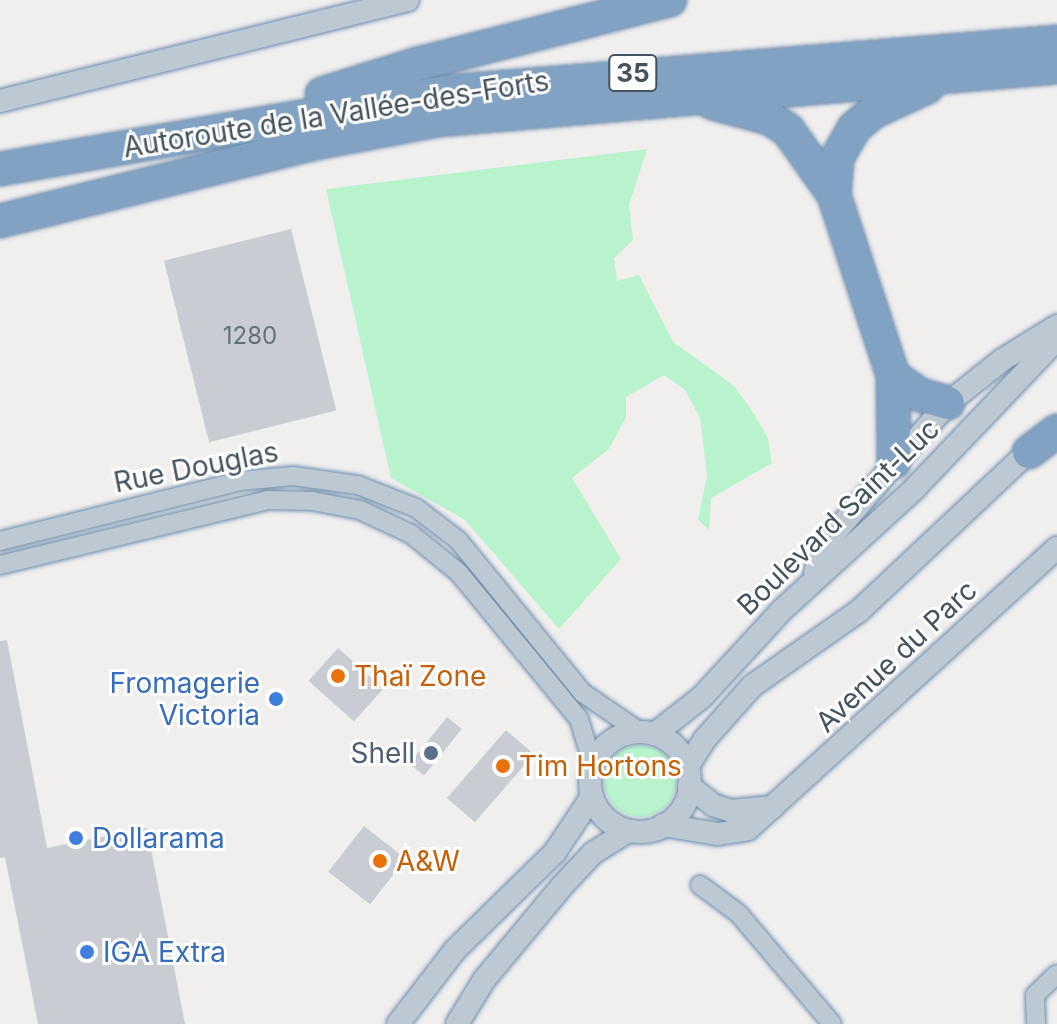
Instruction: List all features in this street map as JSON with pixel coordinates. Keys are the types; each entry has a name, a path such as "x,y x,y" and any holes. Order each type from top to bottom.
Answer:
{"highway":[{"path":"212,129 418,64 670,0"},
{"name":"Autoroute de la Vallée-des-Forts","path":"0,169 212,129 515,83 1057,42"},
{"name":"Autoroute de la Vallée-des-Forts","path":"0,221 408,124 684,97 1057,67"},
{"path":"834,195 837,158 854,128 873,112 947,78"},
{"path":"684,97 778,123 805,147 834,195 893,376 894,462"},
{"path":"893,376 920,395 948,403"},
{"path":"1029,452 1057,431"}],"street":[{"path":"0,101 408,0"},
{"path":"811,581 830,538 948,403 1002,360 1057,326"},
{"name":"Boulevard Saint-Luc","path":"648,733 702,697 811,581 915,488 1057,339"},
{"path":"457,1024 484,980 593,853 627,832 663,825 679,812 689,776 705,739 752,686 859,611 1029,452 1057,421"},
{"name":"Rue Douglas","path":"0,541 240,481 293,476 358,485 404,502 445,529 583,693 648,733"},
{"name":"Rue Douglas","path":"0,565 268,500 312,501 360,510 411,534 459,573 579,719 593,765"},
{"name":"Avenue du Parc","path":"663,825 729,834 748,829 1057,548"},
{"path":"398,1024 455,950 555,852 591,798 593,765 611,742 648,733 677,746 689,776 713,805 731,811 774,807"},
{"path":"591,798 602,817 627,832"},
{"path":"700,885 738,913 832,1024"},
{"path":"1036,1024 1035,995 1057,974"}],"green space":[{"path":"647,149 629,205 633,240 614,258 617,281 639,275 673,342 733,385 768,438 772,463 711,498 709,531 698,519 707,476 700,418 685,390 664,375 626,397 626,417 609,449 572,478 621,559 559,629 465,520 391,478 326,189"},
{"path":"640,745 660,751 670,761 676,781 670,801 660,811 640,817 620,811 610,801 604,781 610,761 620,751"}],"building":[{"path":"291,229 336,410 209,442 164,261"},
{"path":"7,640 47,848 147,828 185,1024 38,1024 5,857 0,858 0,641"},
{"path":"338,648 383,689 354,722 309,681"},
{"path":"447,717 462,729 424,776 409,764"},
{"path":"506,730 534,754 475,822 447,798"},
{"path":"364,826 406,859 370,904 328,872"}],"place":[{"name":"Thaï Zone","path":"338,676"},
{"name":"Fromagerie Victoria","path":"276,699"},
{"name":"Shell","path":"431,753"},
{"name":"Tim Hortons","path":"503,766"},
{"name":"Dollarama","path":"76,838"},
{"name":"A&W","path":"380,861"},
{"name":"IGA Extra","path":"87,952"}]}
